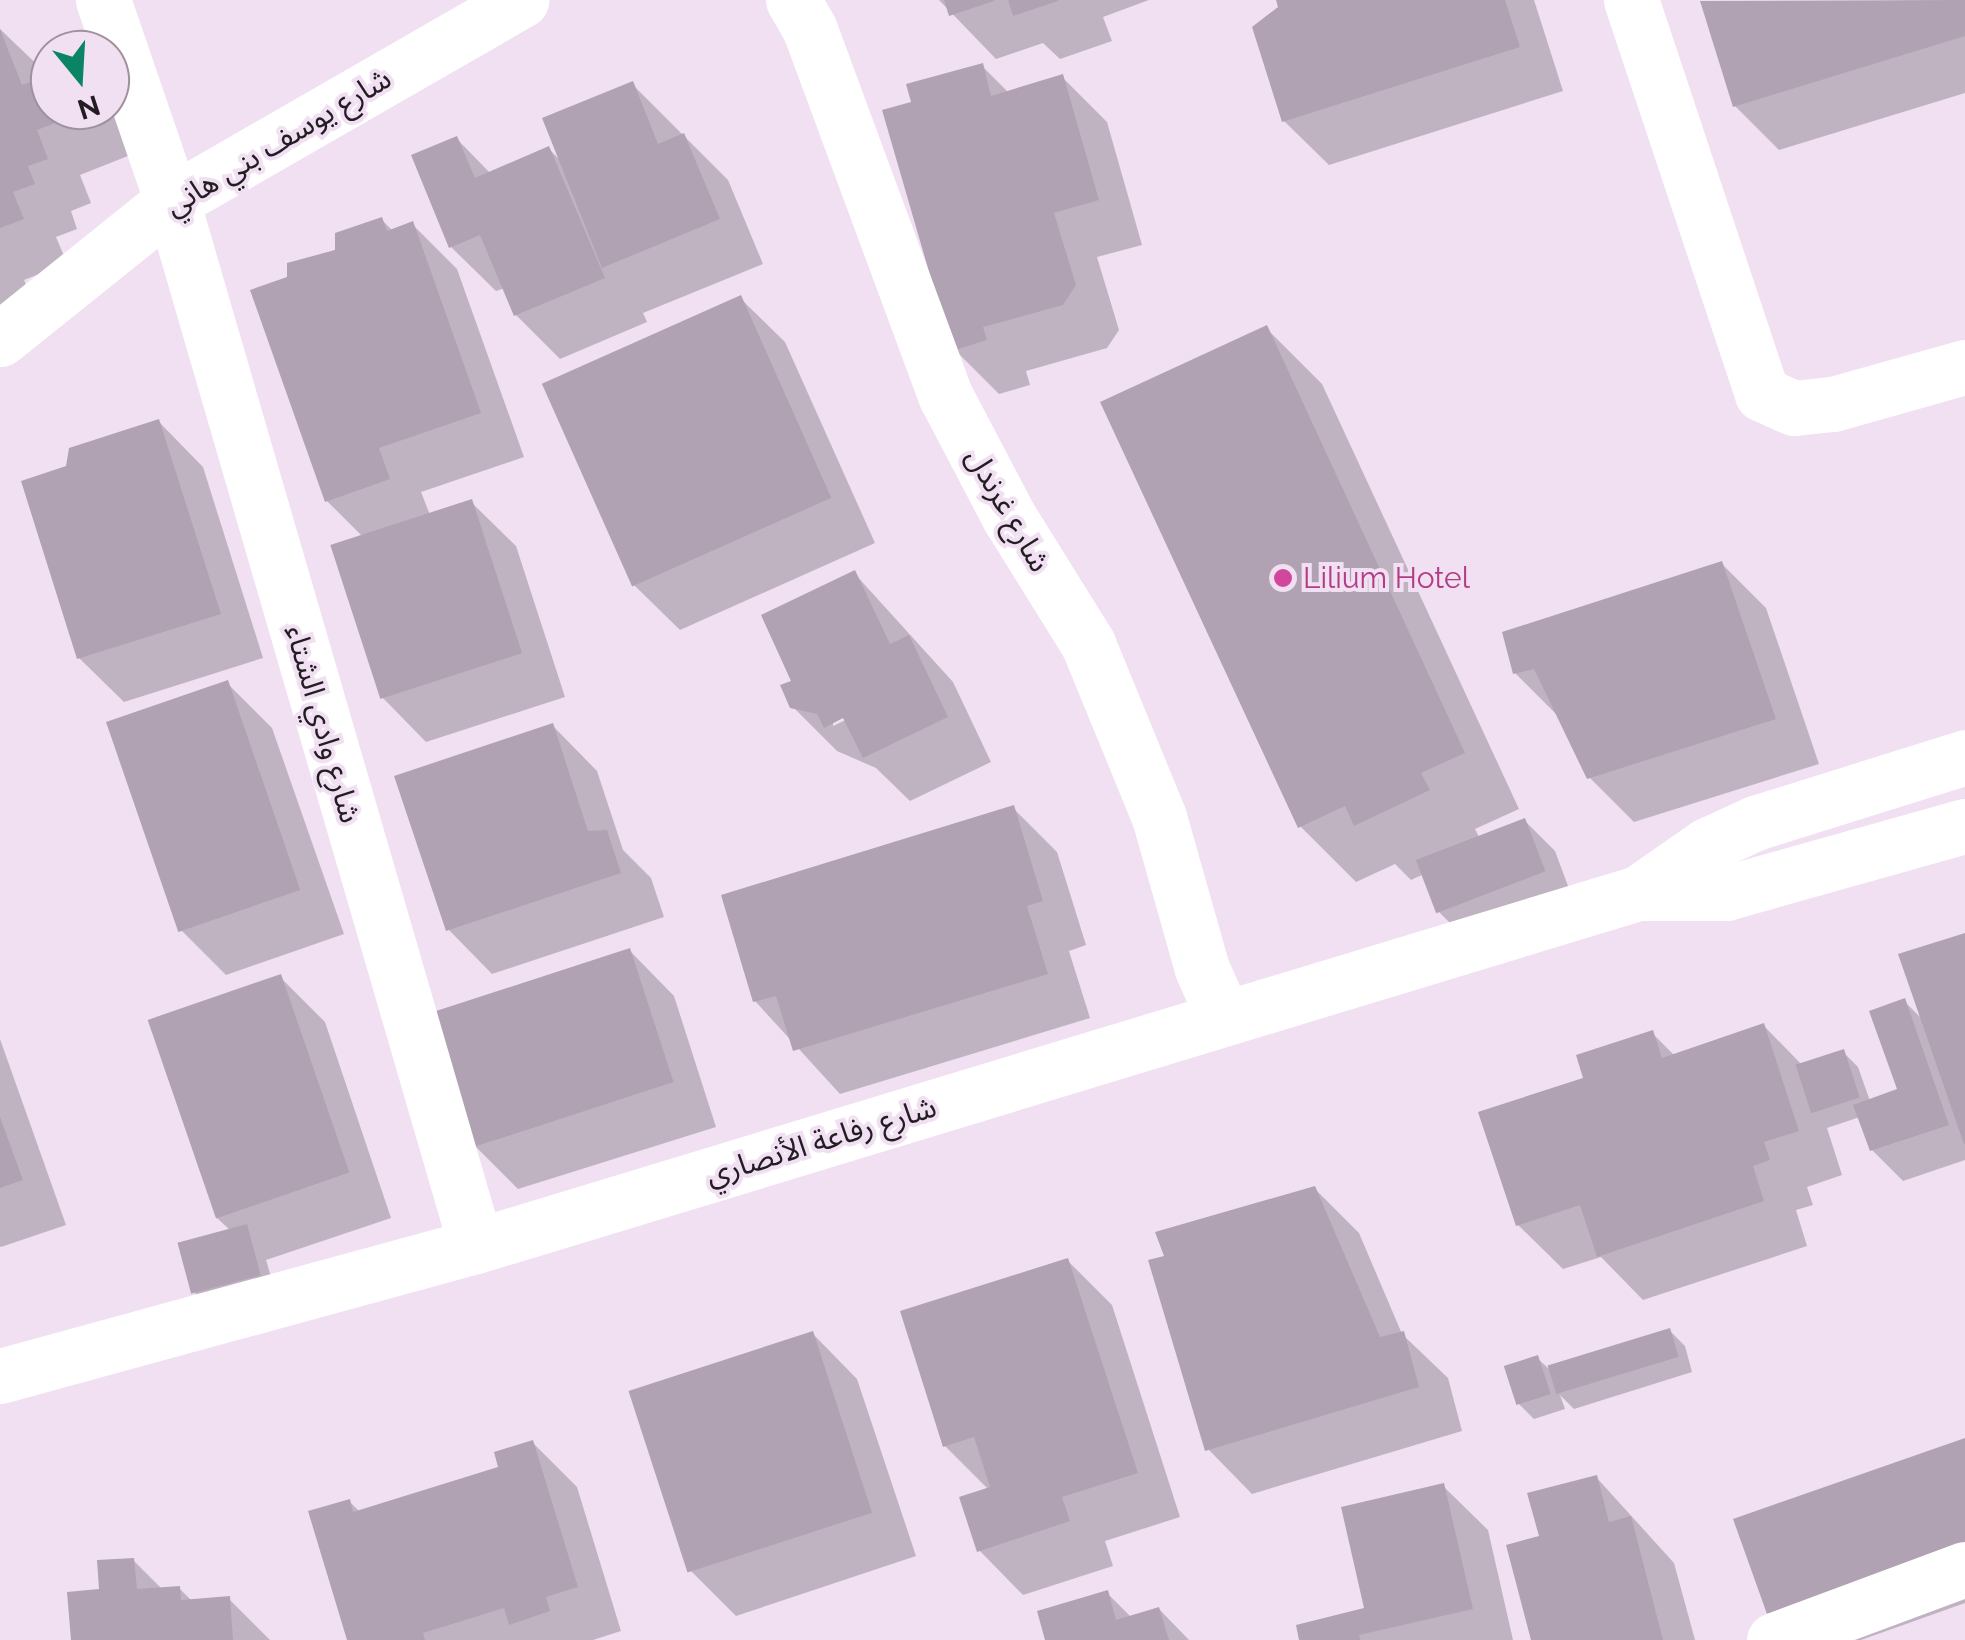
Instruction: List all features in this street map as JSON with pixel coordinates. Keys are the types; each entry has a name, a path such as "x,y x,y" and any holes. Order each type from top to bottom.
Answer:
{"street":[{"name":"شارع وادي الشتاء","path":"102,0 172,201 476,1246"},
{"name":"شارع يوسف بني هاني","path":"0,339 172,201 521,0"},
{"name":"شارع غرندل","path":"793,0 810,30 946,397 1009,516 1088,644 1159,816 1202,969 1224,1018"},
{"path":"1630,0 1762,394 1794,408 1833,404 1965,366"},
{"name":"شارع رفاعة الأنصاري","path":"1638,894 1707,845 1755,823 1965,757"},
{"name":"شارع رفاعة الأنصاري","path":"0,1376 476,1246 1638,894 1726,893 1965,826"},
{"path":"1774,1640 1965,1569"}],"building":[{"path":"944,0 994,0 994,1 949,16"},
{"path":"1008,0 1058,0 1058,1 1013,16"},
{"path":"1276,0 1505,0 1520,47 1282,122 1252,27 1278,7"},
{"path":"1965,0 1965,36 1733,107 1700,1"},
{"path":"0,29 22,85 30,82 30,130 37,130 48,159 28,166 35,184 13,192 24,219 0,228"},
{"path":"983,63 991,96 1063,74 1099,200 1054,213 1076,285 1063,305 983,327 987,340 952,351 882,110 911,102 906,84"},
{"path":"633,81 658,144 684,133 720,219 602,268 542,118"},
{"path":"457,136 475,178 549,146 605,278 514,316 480,235 449,248 411,155"},
{"path":"382,217 387,231 413,221 481,413 379,448 390,479 325,502 250,290 287,277 287,263 335,250 335,233"},
{"path":"741,295 831,498 632,586 542,384"},
{"name":"Lilium Hotel","path":"1267,325 1465,753 1421,773 1430,790 1354,826 1345,806 1298,828 1100,402"},
{"path":"159,419 221,614 77,659 21,481 66,466 69,448"},
{"path":"472,499 522,653 380,699 330,545"},
{"path":"1722,561 1776,719 1587,779 1534,669 1513,674 1502,632"},
{"path":"855,570 890,644 909,635 948,717 863,758 843,718 824,728 817,714 790,708 780,685 791,681 761,615"},
{"path":"228,680 300,890 178,932 106,722"},
{"path":"553,723 588,831 607,830 621,873 446,931 394,776"},
{"path":"1014,805 1043,901 1027,906 1048,974 793,1051 776,996 753,1002 721,895"},
{"path":"1525,818 1545,871 1436,913 1416,860"},
{"path":"1965,933 1965,1144 1964,1144 1898,954"},
{"path":"630,948 674,1082 472,1148 428,1014"},
{"path":"281,974 349,1173 216,1218 148,1020"},
{"path":"1905,998 1949,1125 1870,1151 1853,1105 1897,1089 1869,1011"},
{"path":"1764,1023 1799,1131 1764,1142 1770,1160 1753,1166 1764,1201 1597,1257 1580,1205 1516,1226 1478,1112 1583,1078 1576,1055 1653,1030 1662,1058"},
{"path":"1844,1049 1860,1098 1811,1113 1795,1065"},
{"path":"0,1117 23,1180 0,1188"},
{"path":"1315,1186 1380,1337 1404,1331 1419,1387 1205,1451 1148,1260 1164,1256 1155,1232"},
{"path":"247,1224 261,1275 191,1294 177,1243"},
{"path":"1068,1258 1138,1473 1062,1497 1070,1521 977,1552 959,1497 990,1487 974,1437 943,1447 900,1311"},
{"path":"1670,1328 1679,1357 1556,1394 1548,1365"},
{"path":"813,1331 872,1513 688,1573 628,1391"},
{"path":"1538,1355 1551,1394 1516,1405 1504,1366"},
{"path":"1965,1438 1965,1544 1767,1614 1733,1519"},
{"path":"533,1440 578,1587 546,1597 550,1611 509,1625 504,1608 423,1633 425,1640 347,1640 308,1511 350,1499 353,1512 498,1467 494,1452"},
{"path":"1597,1475 1609,1522 1631,1516 1663,1640 1531,1640 1506,1545 1539,1536 1527,1493"},
{"path":"1444,1483 1473,1609 1359,1635 1360,1640 1299,1640 1296,1625 1364,1608 1341,1507"},
{"path":"134,1558 137,1589 180,1586 181,1600 230,1596 233,1640 71,1640 67,1592 99,1589 97,1560"},
{"path":"1108,1590 1116,1620 1159,1607 1169,1640 1045,1640 1037,1611"}],"place":[{"name":"Lilium Hotel","path":"1283,578"}]}
